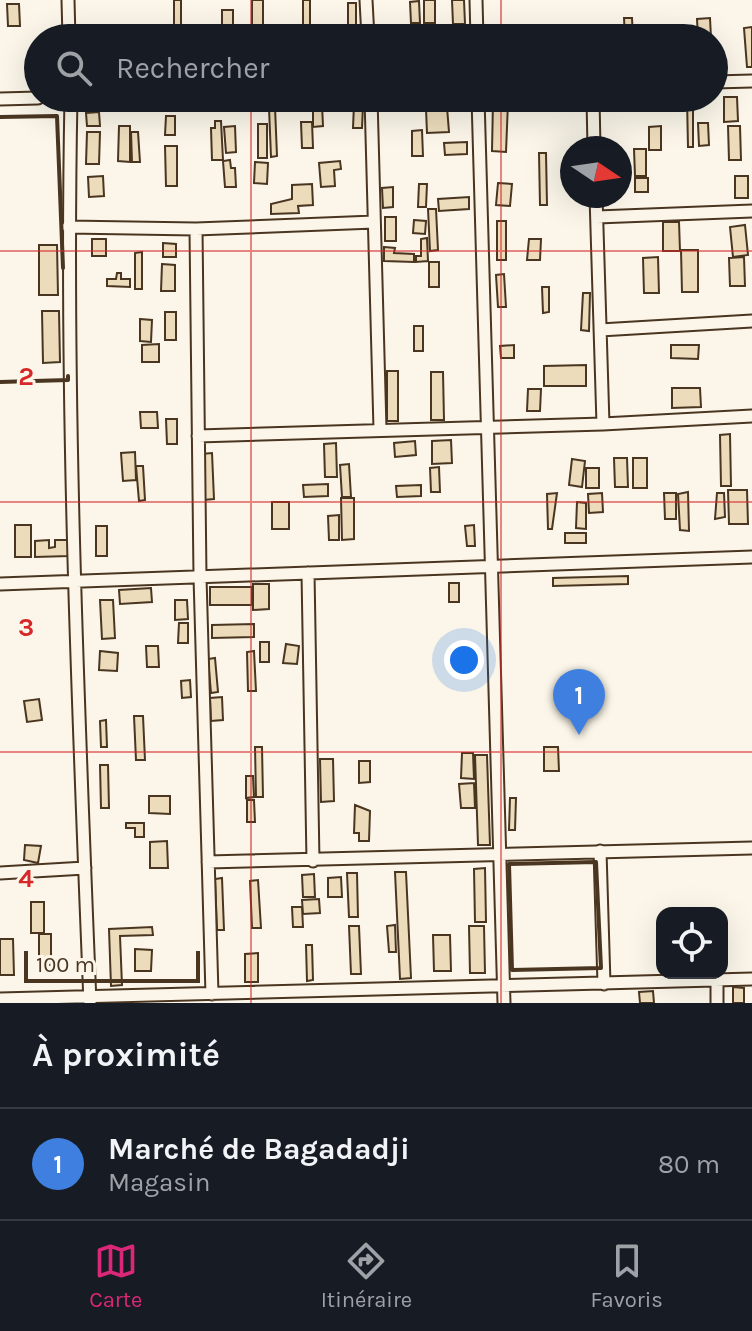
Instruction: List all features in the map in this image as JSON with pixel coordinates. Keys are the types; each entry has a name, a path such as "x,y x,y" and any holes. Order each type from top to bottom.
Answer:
{"street":[{"path":"68,0 69,24"},
{"path":"366,0 367,24"},
{"path":"476,0 477,24"},
{"path":"728,82 752,81"},
{"path":"0,99 24,98"},
{"path":"71,112 68,227 73,580 90,999"},
{"path":"371,112 380,429"},
{"path":"478,112 504,1003"},
{"path":"593,112 594,136"},
{"path":"597,208 603,424"},
{"path":"597,217 752,211"},
{"path":"68,227 196,229 374,222"},
{"path":"196,229 200,577 212,994"},
{"path":"600,330 752,321"},
{"path":"198,436 603,424 752,416"},
{"path":"0,584 752,557"},
{"path":"308,573 313,861"},
{"path":"208,862 313,861 500,852 752,848"},
{"path":"600,851 604,984"},
{"path":"0,873 85,868"},
{"path":"0,999 752,979"},
{"path":"717,980 717,1003"},
{"path":"397,988 397,1003"}],"building":[{"path":"174,0 181,0 181,24 174,24"},
{"path":"252,0 263,0 263,24 252,24"},
{"path":"303,0 310,0 310,24 303,24"},
{"path":"424,0 435,0 435,23 424,23"},
{"path":"452,0 464,0 465,24 453,24"},
{"path":"419,1 420,23 411,23 410,2"},
{"path":"348,3 356,3 356,24 348,24"},
{"path":"7,4 19,4 20,26 8,26"},
{"path":"222,10 233,10 233,24 222,24"},
{"path":"624,18 632,18 632,24 624,24"},
{"path":"710,18 710,24 697,24 697,19"},
{"path":"752,27 752,67 747,67 744,28"},
{"path":"728,97 737,97 738,121 724,122"},
{"path":"99,112 100,126 87,126 86,113"},
{"path":"269,112 275,112 277,156 271,157"},
{"path":"313,112 322,112 323,126 313,127"},
{"path":"354,112 363,112 362,128 353,128"},
{"path":"426,112 447,112 449,132 427,133"},
{"path":"493,112 508,112 506,152 492,151"},
{"path":"687,112 693,112 693,147 688,147"},
{"path":"166,116 175,116 175,135 165,135"},
{"path":"215,121 221,121 223,160 212,160 211,128 215,128"},
{"path":"301,122 312,122 313,148 302,148"},
{"path":"698,123 708,123 709,145 699,146"},
{"path":"258,124 267,124 267,158 258,158"},
{"path":"119,126 130,126 130,162 118,161"},
{"path":"235,126 236,152 226,153 224,127"},
{"path":"661,126 661,150 649,150 649,127"},
{"path":"728,126 740,126 741,160 729,160"},
{"path":"422,130 423,156 412,156 412,131"},
{"path":"87,132 100,132 99,164 86,164"},
{"path":"131,132 138,132 140,162 132,162"},
{"path":"467,142 467,154 445,155 444,143"},
{"path":"165,146 177,146 177,186 166,186"},
{"path":"634,149 646,149 646,176 635,176"},
{"path":"539,153 546,153 547,205 540,205"},
{"path":"230,160 231,168 235,168 236,187 225,187 223,161"},
{"path":"340,161 341,169 334,170 335,186 321,187 319,163"},
{"path":"255,162 268,163 267,184 254,183"},
{"path":"103,176 104,196 89,197 88,177"},
{"path":"735,176 748,176 748,198 735,198"},
{"path":"635,178 648,178 648,192 635,192"},
{"path":"498,183 512,184 510,206 496,205"},
{"path":"312,184 313,205 298,206 299,213 271,214 271,204 292,199 292,185"},
{"path":"419,184 427,184 426,207 418,207"},
{"path":"393,187 393,207 383,208 382,188"},
{"path":"469,197 469,209 439,211 438,199"},
{"path":"428,209 436,209 438,250 430,251"},
{"path":"385,217 396,217 396,241 385,241"},
{"path":"414,220 426,221 425,234 413,233"},
{"path":"497,221 506,221 506,260 497,260"},
{"path":"663,222 679,222 680,251 663,251"},
{"path":"745,225 748,255 733,257 730,227"},
{"path":"427,238 428,261 416,262 416,256 421,256 421,239"},
{"path":"92,239 106,239 106,256 92,256"},
{"path":"529,239 541,239 540,260 527,260"},
{"path":"163,243 176,244 176,257 163,257"},
{"path":"39,245 57,245 58,295 39,295"},
{"path":"384,247 395,248 394,253 414,254 414,262 384,261"},
{"path":"681,250 698,250 698,292 682,292"},
{"path":"142,252 142,289 135,289 135,253"},
{"path":"658,257 659,293 644,293 643,258"},
{"path":"744,257 745,286 730,286 729,258"},
{"path":"429,262 439,262 439,287 429,287"},
{"path":"162,264 175,265 175,291 161,291"},
{"path":"117,273 121,273 121,279 130,279 130,287 107,286 107,279 116,279"},
{"path":"504,274 506,307 498,307 496,275"},
{"path":"542,287 549,287 549,312 543,313"},
{"path":"583,293 590,293 589,331 581,330"},
{"path":"42,311 59,311 60,362 43,363"},
{"path":"165,312 176,312 176,340 165,340"},
{"path":"140,319 152,320 151,342 140,341"},
{"path":"414,326 423,326 423,351 414,351"},
{"path":"159,344 159,362 142,362 142,345"},
{"path":"514,345 514,358 501,358 500,346"},
{"path":"671,345 699,345 698,359 671,358"},
{"path":"586,365 586,386 544,386 544,366"},
{"path":"387,371 398,371 398,421 387,421"},
{"path":"431,372 443,372 444,420 431,420"},
{"path":"672,388 700,388 701,407 672,408"},
{"path":"528,389 541,389 540,411 527,411"},
{"path":"140,412 157,412 158,428 141,428"},
{"path":"166,419 177,419 177,444 167,444"},
{"path":"730,434 731,486 721,486 720,435"},
{"path":"451,440 452,463 432,464 432,441"},
{"path":"415,441 416,455 395,457 394,443"},
{"path":"336,443 337,477 325,477 324,444"},
{"path":"135,452 136,480 123,481 121,453"},
{"path":"212,453 214,499 203,500 201,454"},
{"path":"614,458 627,458 628,487 615,487"},
{"path":"633,458 647,458 647,488 633,488"},
{"path":"572,459 585,461 582,487 569,485"},
{"path":"349,464 351,497 342,497 340,465"},
{"path":"136,466 143,466 145,500 139,501"},
{"path":"439,467 440,492 431,492 430,468"},
{"path":"586,468 599,468 599,488 586,488"},
{"path":"328,484 328,496 304,497 303,485"},
{"path":"421,485 421,496 397,497 396,486"},
{"path":"728,490 747,490 748,524 729,524"},
{"path":"688,492 689,531 680,530 678,494"},
{"path":"557,493 552,529 548,529 547,494"},
{"path":"602,493 603,512 589,513 588,494"},
{"path":"664,493 676,493 676,519 665,519"},
{"path":"717,493 724,493 725,517 715,519"},
{"path":"341,498 354,498 354,539 342,540"},
{"path":"272,502 289,502 289,529 272,529"},
{"path":"577,502 586,503 586,529 576,528"},
{"path":"339,515 339,540 329,540 328,516"},
{"path":"15,525 31,525 31,557 15,557"},
{"path":"474,525 475,546 467,546 465,526"},
{"path":"96,526 107,526 107,556 96,556"},
{"path":"565,533 586,533 586,543 565,543"},
{"path":"49,540 49,548 55,547 55,540 69,540 69,556 35,557 35,541"},
{"path":"628,576 628,584 553,586 553,578"},
{"path":"449,583 459,583 459,602 449,602"},
{"path":"253,584 269,584 269,609 253,610"},
{"path":"210,587 252,587 252,605 210,605"},
{"path":"151,588 152,602 120,604 119,590"},
{"path":"100,600 113,600 115,638 102,639"},
{"path":"175,600 187,600 188,619 175,620"},
{"path":"179,623 188,623 188,643 178,643"},
{"path":"254,624 254,637 212,638 212,625"},
{"path":"260,642 269,642 269,662 260,662"},
{"path":"286,644 299,646 297,664 283,663"},
{"path":"146,646 158,646 159,667 147,667"},
{"path":"100,651 118,653 117,671 99,670"},
{"path":"254,651 256,691 248,691 247,652"},
{"path":"215,658 218,692 211,693 208,659"},
{"path":"190,680 191,697 182,698 181,681"},
{"path":"222,697 223,720 211,721 210,698"},
{"path":"39,699 42,720 27,722 24,701"},
{"path":"134,716 143,716 145,760 136,760"},
{"path":"106,720 107,747 101,747 100,721"},
{"path":"255,747 262,747 263,797 256,797"},
{"path":"544,747 558,747 559,771 544,771"},
{"path":"462,753 473,753 474,779 461,778"},
{"path":"475,755 487,755 490,845 478,845"},
{"path":"320,759 333,759 334,801 321,802"},
{"path":"359,761 370,761 370,782 359,783"},
{"path":"100,765 108,765 109,808 101,808"},
{"path":"246,776 253,776 254,797 246,798"},
{"path":"474,783 475,808 461,808 459,784"},
{"path":"149,796 170,796 170,814 149,813"},
{"path":"510,798 516,798 515,830 509,830"},
{"path":"247,800 254,800 255,822 247,822"},
{"path":"355,805 370,811 369,841 359,841 359,833 354,833"},
{"path":"126,823 144,823 144,837 135,837 135,828 126,828"},
{"path":"167,841 168,868 150,868 150,842"},
{"path":"25,845 41,846 38,863 24,860"},
{"path":"485,868 486,922 475,922 474,869"},
{"path":"395,872 406,872 411,978 400,979"},
{"path":"347,873 357,873 358,917 349,917"},
{"path":"314,874 315,897 303,897 302,875"},
{"path":"341,877 342,897 328,897 328,878"},
{"path":"222,878 224,930 217,930 215,879"},
{"path":"258,880 261,928 252,928 250,881"},
{"path":"319,899 320,913 303,914 302,900"},
{"path":"31,902 44,902 44,933 31,933"},
{"path":"292,907 302,907 303,927 293,927"},
{"path":"395,925 396,952 389,952 387,926"},
{"path":"349,926 359,926 361,974 351,974"},
{"path":"469,926 484,926 485,973 470,973"},
{"path":"152,927 153,935 120,936 122,985 111,986 109,929"},
{"path":"39,934 51,934 51,965 39,965"},
{"path":"433,935 450,935 451,971 434,971"},
{"path":"0,939 13,939 14,975 0,975"},
{"path":"306,945 312,945 313,980 307,981"},
{"path":"135,949 152,950 151,971 135,971"},
{"path":"258,953 258,982 245,982 245,954"},
{"path":"733,987 744,988 744,1003 733,1003"},
{"path":"653,991 654,1003 640,1003 639,992"}],"wall":[{"path":"0,117 57,116 63,268"},
{"path":"0,382 68,380 68,376"},
{"path":"596,862 601,968 512,970 509,864 596,862"}],"place":[{"name":"Marché de Bagadadji","path":"579,735"}]}
